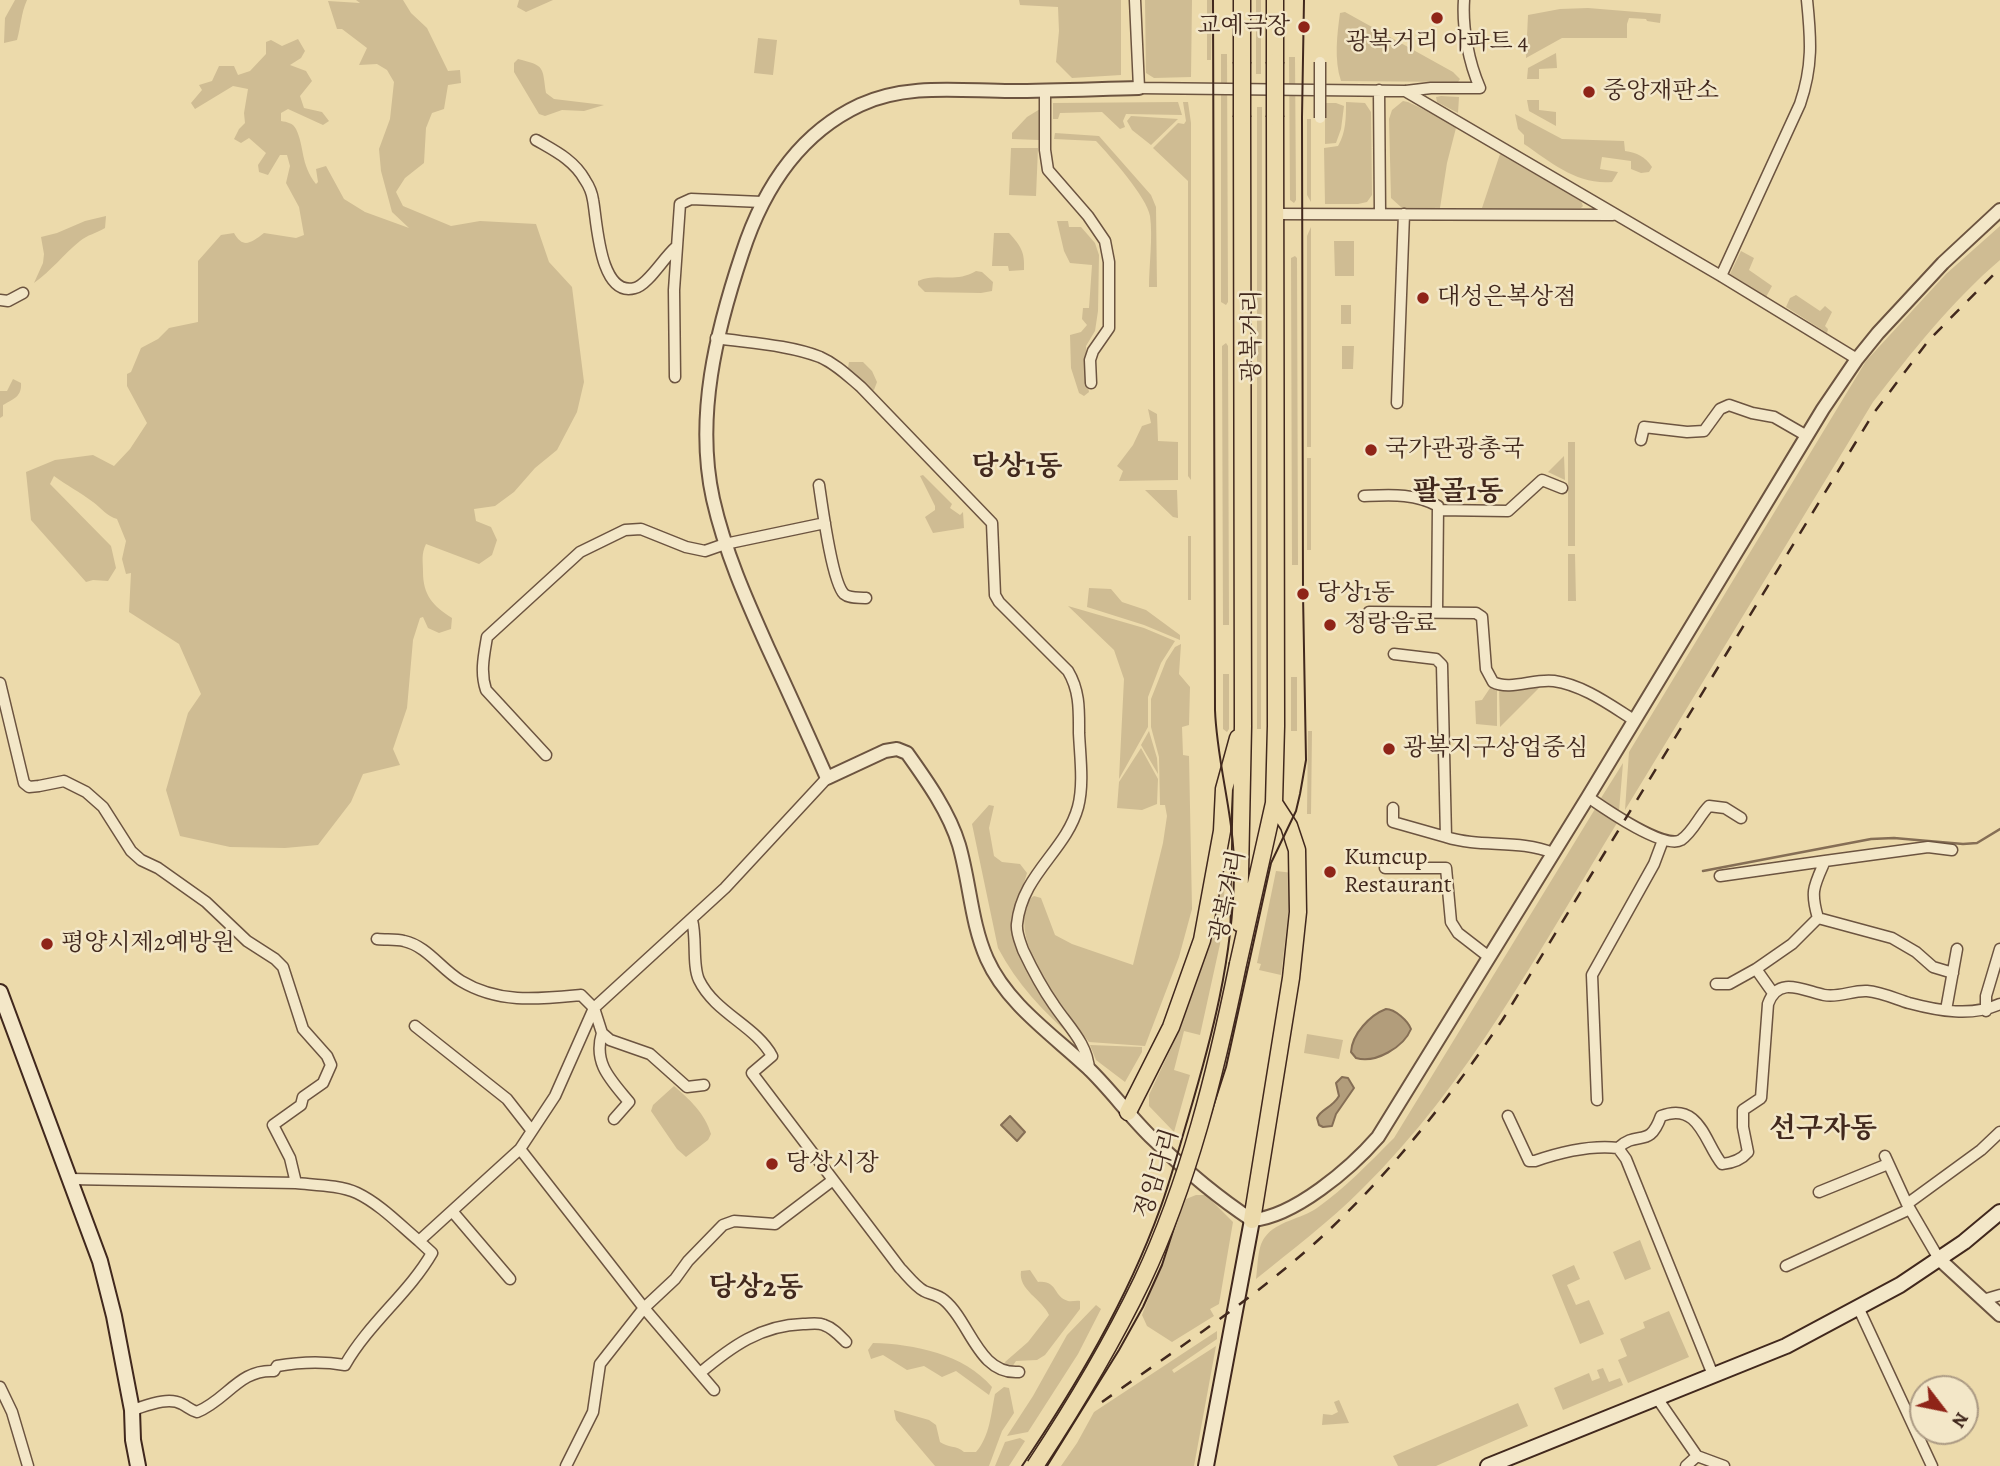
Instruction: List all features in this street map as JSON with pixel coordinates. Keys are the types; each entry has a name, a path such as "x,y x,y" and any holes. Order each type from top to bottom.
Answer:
{"highway":[{"name":"광복거리","path":"1238,964 1243,726 1242,0"},
{"name":"광복거리","path":"1238,964 1274,803 1275,0"},
{"path":"1128,1112 1171,1027 1202,940 1217,866 1224,789 1243,726"},
{"path":"1252,1220 1291,978 1298,912 1297,850 1289,826 1274,803"},
{"name":"정임다리","path":"1035,1466 1086,1385 1142,1280 1176,1197 1216,1065 1238,964"}],"main road":[{"path":"1,999 100,1261 132,1410 133,1440 138,1466"},
{"path":"1497,1464 1786,1346 1900,1285 2000,1212"},
{"path":"1206,1466 1252,1220"}],"street":[{"path":"1135,0 1139,88"},
{"path":"827,779 733,569 713,498 708,463 709,400 716,338 750,230 762,202 782,170 805,144 860,104 918,89 1405,91 1480,88 1471,66 1463,13 1464,0"},
{"path":"1721,275 1800,104 1807,83 1812,41 1807,0"},
{"path":"1320,62 1320,117"},
{"path":"1379,90 1381,213"},
{"path":"1045,91 1045,150 1048,170 1088,216 1105,241 1109,262 1109,328 1090,360 1091,383"},
{"path":"1405,91 1721,275 1857,359"},
{"path":"536,140 570,161 586,180 593,197 604,267 621,286 638,288 676,247"},
{"path":"675,377 676,247 680,204 691,199 762,202"},
{"path":"419,1241 520,1149 555,1096 594,1008 692,920 827,779 885,751 897,749 907,753 947,817 958,844 979,939 1000,982 1019,1005 1089,1070 1152,1138 1252,1220 1267,1219 1337,1178 1359,1160 1395,1111 1807,436 1857,359 1943,263 2000,210"},
{"path":"1275,214 1617,215"},
{"path":"1397,403 1404,214"},
{"path":"0,300 8,301 23,293"},
{"path":"716,338 822,358 860,387 992,523 995,595 1069,671 1076,684 1079,699 1078,808 1022,899 1017,932 1039,982 1081,1043 1088,1058 1089,1070"},
{"path":"1641,440 1644,427 1687,432 1704,431 1720,409 1729,405 1774,417 1807,436"},
{"path":"1438,510 1508,511 1542,480 1562,488"},
{"path":"819,485 835,571 842,592 848,597 866,597"},
{"path":"1364,496 1424,498 1438,506 1437,612"},
{"path":"545,755 486,690 482,677 487,637 580,552 625,530 641,529 686,547 705,551 725,544 825,523"},
{"path":"1369,612 1476,613 1482,617 1486,669 1493,682 1504,685 1553,681 1571,685 1634,720"},
{"path":"1394,654 1436,659 1442,665 1446,837"},
{"path":"0,683 24,783 29,787 64,781 86,792 103,807 131,851 141,860 158,868 206,902 247,941 283,967 303,1029 327,1056 331,1066 323,1083 303,1097 300,1105 273,1125 290,1158 296,1183"},
{"path":"1588,797 1624,821 1663,840 1680,841 1709,806 1726,808 1741,818"},
{"path":"1393,808 1393,822 1458,841 1531,845 1553,853"},
{"path":"1597,1100 1592,975 1654,864 1663,840"},
{"path":"1720,876 1928,847 1952,850"},
{"path":"1818,918 1812,891 1825,861"},
{"path":"1385,868 1446,868 1451,922 1458,933 1489,957"},
{"path":"1716,984 1729,984 1756,969 1792,944 1818,918"},
{"path":"1818,918 1892,939 1916,952 1933,967 1953,973"},
{"path":"692,920 697,977 725,1013 767,1046 772,1056 752,1073 900,1268 922,1290 944,1300 989,1361 1002,1371 1018,1372"},
{"path":"377,939 405,941 425,950 462,982 512,999 581,995 594,1008 602,1033 598,1055 629,1102 614,1119"},
{"path":"1946,1010 1957,949"},
{"path":"1986,1011 1986,996 2000,949"},
{"path":"1756,969 1773,993"},
{"path":"1508,1116 1529,1161 1566,1152 1618,1148 1628,1140 1649,1137 1661,1116 1676,1114 1687,1116 1700,1126 1723,1164 1743,1158 1748,1152 1742,1110 1761,1097 1768,1004 1773,993 1790,987 1835,996 1871,991 1912,1004 1970,1013 1986,1011 2000,1004"},
{"path":"415,1026 507,1099 532,1131"},
{"path":"602,1033 623,1046 650,1054 687,1087 704,1085"},
{"path":"1786,1266 1908,1207 2000,1132"},
{"path":"1618,1148 1626,1159 1713,1375"},
{"path":"520,1149 644,1308 713,1390"},
{"path":"1819,1192 1887,1160 1908,1207 1939,1259 2000,1315"},
{"path":"70,1179 296,1183 355,1192 374,1203 432,1253 424,1268 384,1311 345,1364 298,1363 277,1366 274,1371 262,1370 251,1374 222,1397 197,1412 169,1400 132,1410"},
{"path":"566,1466 593,1412 600,1364 644,1308 675,1279 688,1261 723,1225 734,1221 775,1224 833,1180"},
{"path":"452,1211 510,1279"},
{"path":"1983,1300 2000,1295"},
{"path":"1857,1307 1932,1466"},
{"path":"700,1373 720,1356 768,1328 822,1323 834,1329 846,1342"},
{"path":"0,1387 12,1412 28,1466"},
{"path":"1657,1398 1697,1456 1724,1466"},
{"path":"1686,1466 1697,1456"}],"shaded area":[{"path":"15,0 27,0 17,40 4,43 5,18"},
{"path":"356,0 403,0 411,13 427,28 448,71 460,70 461,83 448,85 444,109 432,113 426,128 424,163 405,178 396,192 403,206 451,226 480,221 536,224 549,262 572,287 584,382 577,412 557,450 535,468 514,492 495,506 474,509 476,521 491,527 497,540 492,555 479,564 426,544 423,551 425,587 434,604 452,618 451,629 439,633 428,628 423,617 420,618 413,640 407,708 393,749 400,765 363,774 351,802 318,845 285,848 230,847 180,836 166,790 188,713 201,694 179,644 129,612 131,573 126,574 122,559 126,541 117,519 54,476 50,484 111,546 116,568 108,581 86,582 31,520 26,472 55,460 93,455 114,466 130,449 147,423 127,386 127,374 131,372 141,348 158,339 169,328 198,322 198,261 221,235 234,233 237,238 247,243 264,233 296,238 304,235 299,207 286,183 290,166 287,155 280,155 268,175 259,172 258,165 266,153 249,138 241,143 234,139 245,123 248,89 233,86 195,109 191,103 202,90 199,85 212,81 219,66 234,66 238,75 250,71 266,54 266,42 271,40 282,46 298,39 305,51 301,58 290,65 306,71 312,81 300,96 304,108 322,112 329,121 323,125 288,109 281,113 281,121 292,124 296,129 311,176 316,184 316,169 326,166 344,199 365,212 409,228 392,212 381,171 379,149 390,119 394,82 387,70 377,64 359,65 367,48 342,29 337,29 328,1 360,3"},
{"path":"519,0 553,0 526,12 517,7"},
{"path":"1019,0 1121,0 1121,75 1072,78 1056,62 1058,7 1020,5"},
{"path":"1145,0 1192,0 1191,77 1154,78 1146,73"},
{"path":"1207,0 1212,0 1211,60 1207,60"},
{"path":"1256,0 1261,0 1261,74 1256,74"},
{"path":"1588,8 1661,14 1660,23 1629,18 1627,38 1562,38 1526,58 1528,15 1560,9"},
{"path":"1345,12 1453,72 1460,79 1458,82 1341,81 1337,65 1337,39 1340,13"},
{"path":"758,38 777,40 773,75 754,73"},
{"path":"1556,53 1557,68 1539,69 1539,79 1527,79 1528,68"},
{"path":"1221,54 1227,54 1226,305 1221,302"},
{"path":"1289,57 1295,57 1294,203 1290,200"},
{"path":"518,59 541,69 546,93 554,99 604,105 584,111 562,110 545,116 539,114 514,72 514,63"},
{"path":"1436,97 1459,97 1458,113 1437,102"},
{"path":"1527,100 1539,100 1539,110 1556,112 1556,126 1529,111"},
{"path":"1403,101 1440,117 1456,128 1440,208 1402,208 1391,198 1389,119 1392,110"},
{"path":"1178,102 1182,115 1126,114 1123,121 1125,127 1120,129 1102,112 1060,113 1058,119 1053,119 1053,103"},
{"path":"1183,102 1188,102 1191,123 1191,480 1188,476 1188,181 1153,148 1178,123 1184,124 1186,121"},
{"path":"1346,102 1365,103 1371,112 1372,195 1367,202 1358,204 1325,204 1324,148 1338,146 1341,141"},
{"path":"1325,103 1344,106 1336,143 1325,144"},
{"path":"1257,107 1262,107 1261,729 1257,729"},
{"path":"1040,109 1039,140 1012,139 1012,133 1027,117"},
{"path":"1515,114 1562,139 1624,141 1625,151 1647,160 1652,167 1649,172 1641,173 1631,169 1631,161 1602,157 1600,169 1618,172 1612,182 1587,180 1576,176 1524,144 1524,135 1518,129"},
{"path":"1131,116 1178,119 1151,145 1132,130 1127,121"},
{"path":"1307,119 1311,119 1311,202 1307,195"},
{"path":"1055,133 1099,136 1151,195 1156,207 1157,287 1149,287 1151,224 1142,198 1096,141 1054,139"},
{"path":"1011,148 1038,148 1036,196 1009,195"},
{"path":"1500,154 1581,201 1583,206 1482,208"},
{"path":"106,216 105,228 80,241 34,283 43,263 41,237"},
{"path":"1057,221 1068,221 1069,227 1081,227 1095,243 1099,255 1098,311 1095,331 1086,346 1089,392 1084,396 1079,393 1071,368 1070,335 1081,332 1087,325 1082,319 1083,308 1089,308 1092,265 1070,263 1064,251"},
{"path":"2000,226 2000,260 1949,310 1873,402 1625,810 1629,752 1866,361 1946,274"},
{"path":"1311,227 1311,447 1307,447 1307,236"},
{"path":"994,233 1009,233 1017,242 1024,258 1024,270 1009,271 1008,266 992,266"},
{"path":"1334,241 1354,241 1354,276 1335,276"},
{"path":"1741,251 1754,258 1749,270 1772,286 1766,297 1730,274"},
{"path":"1295,256 1298,565 1292,565 1291,258"},
{"path":"976,271 982,272 993,282 992,291 925,292 918,285 918,281 933,277 953,278"},
{"path":"1796,295 1820,311 1825,306 1832,312 1825,326 1827,333 1786,307 1790,298"},
{"path":"1341,305 1351,305 1351,324 1341,324"},
{"path":"1226,343 1229,625 1223,625 1222,346"},
{"path":"1342,346 1354,346 1353,369 1342,369"},
{"path":"849,362 863,362 872,371 877,382 874,390 870,392 848,368"},
{"path":"13,379 21,383 19,394 3,405 3,416 0,418 0,391 7,391"},
{"path":"1148,409 1157,414 1158,441 1178,442 1178,480 1119,481 1123,471 1117,466 1133,445 1142,426 1151,423"},
{"path":"1568,442 1575,442 1575,546 1568,546"},
{"path":"1564,456 1565,480 1548,472"},
{"path":"1307,458 1311,458 1311,550 1307,550"},
{"path":"923,475 952,504 950,508 960,515 963,512 964,528 933,533 925,517 935,510 935,506 920,476"},
{"path":"1145,490 1177,490 1178,518 1173,517"},
{"path":"1188,536 1191,536 1191,600 1188,600"},
{"path":"1568,554 1575,554 1576,601 1568,601"},
{"path":"1089,588 1111,589 1122,602 1146,610 1180,635 1180,640 1087,607"},
{"path":"1068,606 1144,628 1175,641 1161,663 1148,697 1148,727 1119,779 1124,679 1114,650"},
{"path":"1181,644 1179,674 1190,687 1189,725 1182,727 1183,755 1189,756 1192,909 1179,957 1145,1046 1089,1042 1036,964 1025,930 1026,908 1028,901 1034,896 1041,898 1055,935 1072,944 1133,965 1163,843 1167,816 1165,805 1160,805 1159,757 1151,727 1151,699 1166,661 1175,647"},
{"path":"1223,674 1229,674 1227,732 1223,729"},
{"path":"1291,677 1297,677 1297,731 1291,731"},
{"path":"1492,685 1497,689 1497,726 1476,724 1475,701 1482,700"},
{"path":"1542,685 1500,727 1499,688"},
{"path":"1149,731 1157,758 1158,774 1141,745"},
{"path":"1308,731 1312,731 1311,814 1307,814"},
{"path":"1141,748 1158,779 1157,804 1142,810 1117,808 1119,782"},
{"path":"1623,763 1619,811 1601,798"},
{"path":"989,805 994,806 989,828 994,856 1002,862 1020,864 1027,873 1013,929 1073,1038 1031,996 998,948 972,824"},
{"path":"1595,809 1617,823 1530,967 1469,1061 1436,1106 1362,1189 1256,1279 1260,1246 1265,1237 1283,1224 1311,1212 1327,1200 1394,1138"},
{"path":"1276,871 1293,873 1281,975 1259,970 1261,964 1257,963"},
{"path":"1221,880 1225,884 1220,944 1200,1035 1184,1031 1174,1070 1190,1075 1174,1132 1149,1106 1149,1095 1180,1029 1203,963 1218,883"},
{"path":"1386,1009 1397,1013 1407,1022 1411,1029 1407,1036 1396,1048 1380,1056 1372,1059 1356,1058 1351,1052 1358,1032 1368,1020"},
{"path":"1307,1034 1343,1040 1339,1059 1304,1053"},
{"path":"1090,1045 1142,1047 1142,1052 1125,1082 1096,1060"},
{"path":"1342,1077 1348,1078 1354,1088 1336,1114 1332,1126 1323,1127 1319,1125 1317,1118 1339,1096 1336,1083"},
{"path":"674,1086 701,1113 711,1134 708,1140 686,1157 677,1149 651,1111 653,1105"},
{"path":"1010,1116 1025,1132 1017,1141 1001,1125"},
{"path":"1206,1195 1233,1222 1219,1304 1210,1309 1214,1316 1172,1342 1147,1326 1142,1315 1186,1199"},
{"path":"1640,1240 1651,1269 1625,1280 1613,1252"},
{"path":"1574,1265 1580,1279 1567,1285 1576,1305 1589,1300 1604,1334 1580,1344 1552,1275"},
{"path":"1030,1270 1038,1282 1052,1286 1063,1299 1080,1301 1080,1309 1045,1355 1037,1360 1016,1361 1012,1367 1007,1367 1005,1362 1028,1342 1049,1315 1023,1284 1021,1271"},
{"path":"1096,1305 1101,1309 1078,1354 1028,1432 1007,1436 1067,1335"},
{"path":"1669,1311 1689,1357 1628,1383 1618,1360 1627,1356 1620,1339 1645,1328 1643,1322"},
{"path":"1217,1331 1217,1339 1172,1370 1174,1373 1216,1346 1194,1466 1061,1466 1094,1412"},
{"path":"873,1343 921,1349 953,1359 981,1376 992,1387 989,1395 956,1371 942,1377 924,1366 907,1370 883,1355 871,1359 868,1350"},
{"path":"1603,1368 1609,1382 1620,1378 1623,1385 1563,1410 1554,1388 1589,1373 1592,1381 1600,1378 1597,1370"},
{"path":"1004,1387 1009,1388 1014,1413 1002,1431 989,1466 935,1466 896,1420 894,1410 929,1420 936,1425 940,1442 964,1452 976,1452 987,1432 995,1394"},
{"path":"1339,1400 1349,1423 1322,1425 1323,1414 1332,1415 1338,1412 1334,1402"},
{"path":"1518,1403 1528,1426 1436,1466 1398,1466 1393,1456"},
{"path":"1020,1438 1025,1441 1009,1466 995,1466 1005,1442"}],"waterway":[{"path":"1703,871 1871,839 1977,843 2000,829"}],"tram line":[{"path":"1022,1466 1099,1342 1147,1243 1168,1186 1205,1058 1220,997 1230,936 1234,852 1215,710 1213,0"},
{"path":"1047,1466 1119,1350 1162,1265 1226,1067 1271,863 1296,811 1306,760 1303,594 1304,0"}],"railway":[{"path":"1102,1402 1238,1306 1290,1265 1367,1192 1439,1108 1503,1019 1873,414 1929,340 2000,268"}],"place":[{"name":"광복거리 아파트 4","path":"1437,18"},
{"name":"교예극장","path":"1304,27"},
{"name":"중앙재판소","path":"1589,92"},
{"name":"대성은복상점","path":"1423,298"},
{"name":"국가관광총국","path":"1371,450"},
{"name":"당상1동","path":"1303,594"},
{"name":"정랑음료","path":"1330,625"},
{"name":"광복지구상업중심","path":"1389,749"},
{"name":"Kumcup Restaurant","path":"1330,872"},
{"name":"평양시제2예방원","path":"47,944"},
{"name":"당상시장","path":"772,1164"}],"district":[{"name":"당상1동","path":"1017,468"},
{"name":"팔골1동","path":"1458,493"},
{"name":"선구자동","path":"1823,1130"},
{"name":"당상2동","path":"756,1289"}]}
